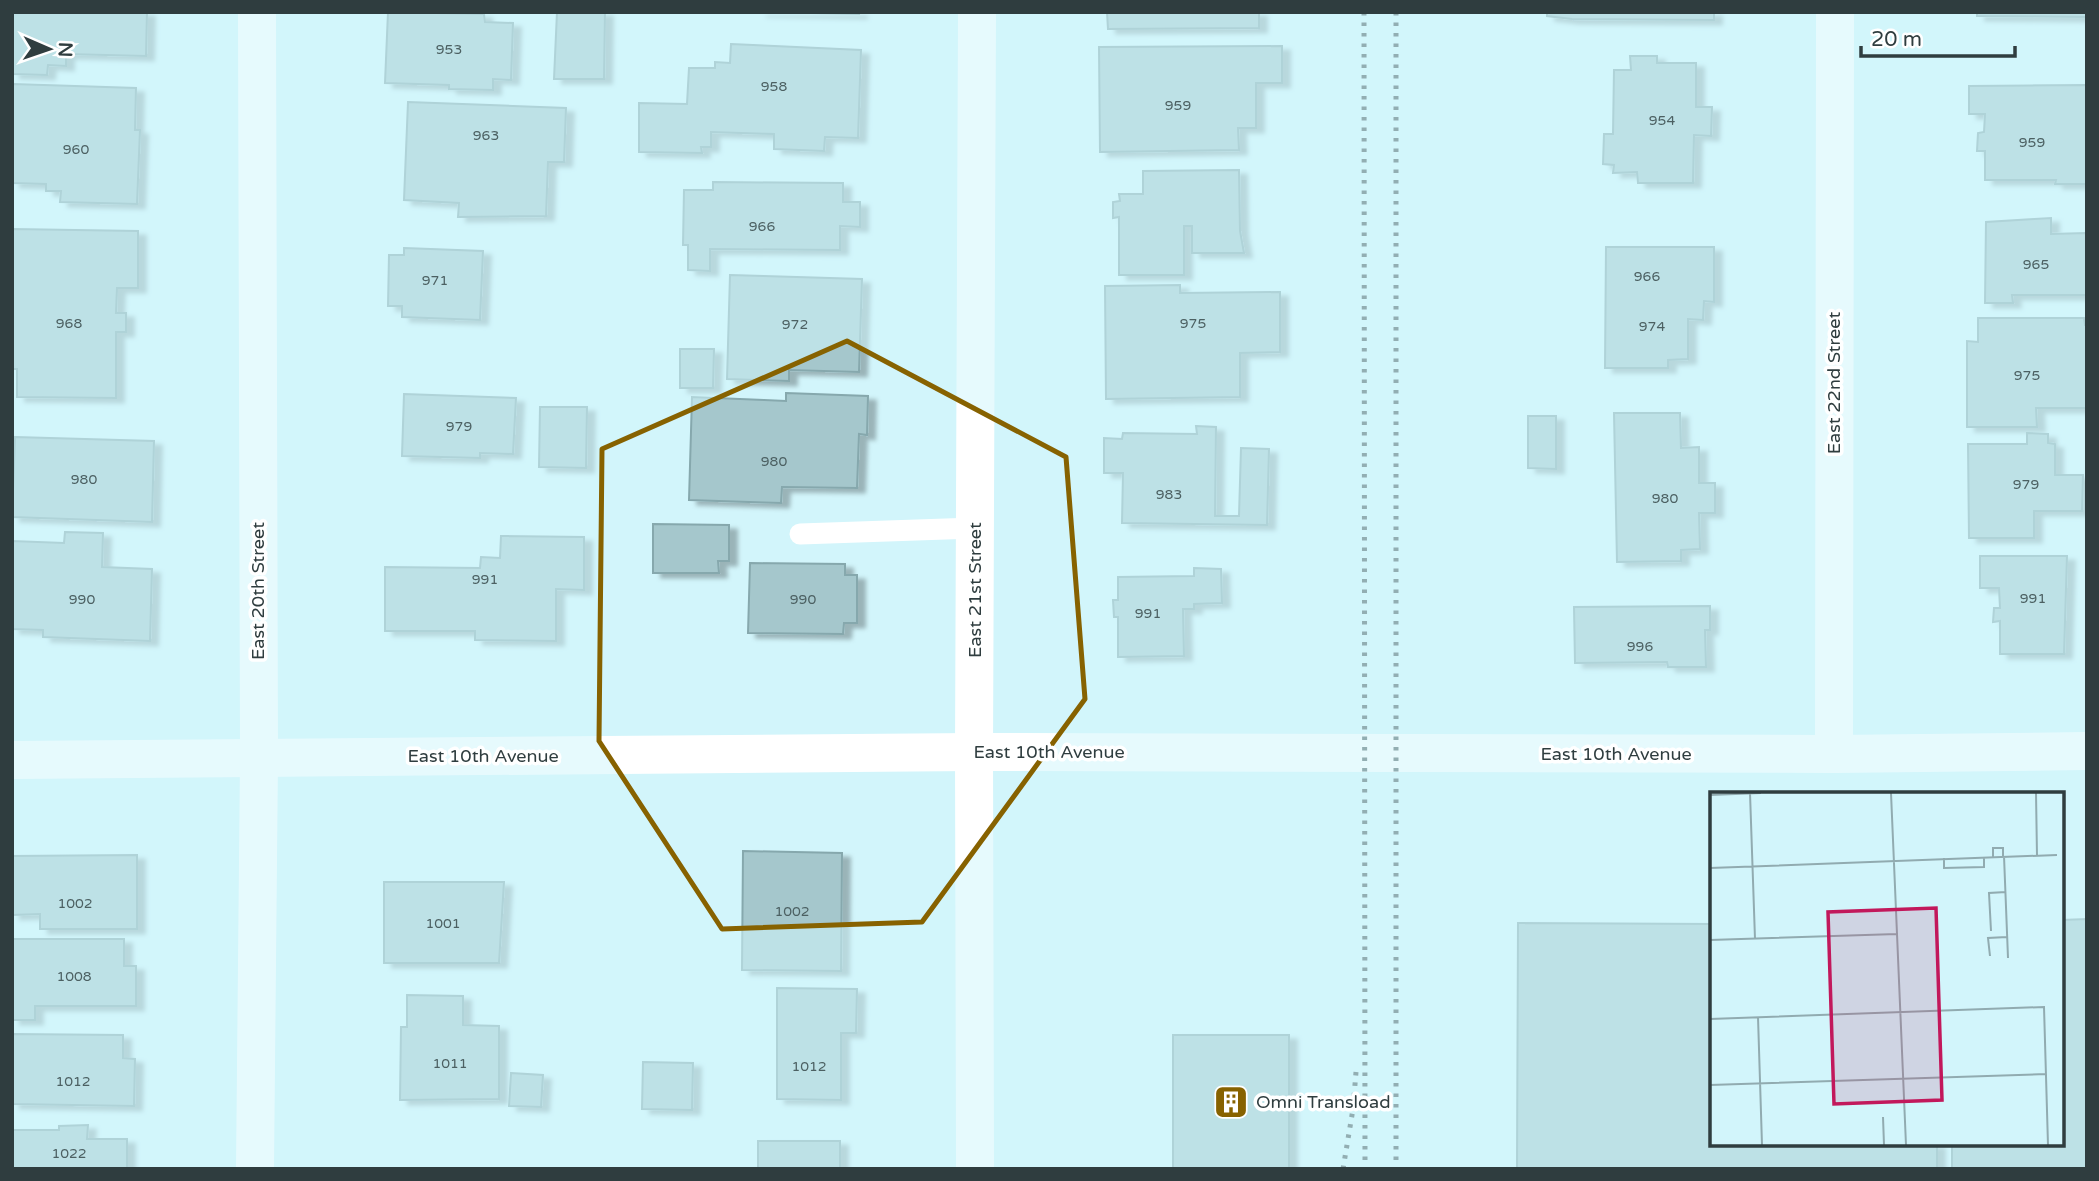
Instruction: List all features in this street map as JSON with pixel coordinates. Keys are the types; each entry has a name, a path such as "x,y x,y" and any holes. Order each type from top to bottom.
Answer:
{"street":[{"name":"East 20th Street","path":"255,1169 259,758 257,12"},
{"name":"East 21st Street","path":"975,1169 977,12"},
{"name":"East 22nd Street","path":"1833,754 1835,12"},
{"name":"East 10th Avenue","path":"12,760 975,752 1833,754 2087,751"}],"lane":[{"path":"800,534 975,528"}],"highlighted area":[{"path":"847,341 1066,457 1085,699 922,922 722,929 599,741 602,449"}],"building":[{"path":"12,12 147,12 146,56 66,54 66,66 48,65 47,75 12,74"},
{"path":"388,12 484,14 485,22 513,23 511,80 493,79 493,90 449,89 449,85 385,83"},
{"path":"557,12 605,12 604,79 554,79"},
{"path":"758,12 859,12 859,14"},
{"path":"1107,12 1259,12 1259,28 1108,29"},
{"path":"1547,12 1714,12 1714,20 1572,19 1547,16"},
{"path":"1977,12 2087,12 2087,17 1977,16"},
{"path":"731,44 861,50 858,138 825,137 824,151 774,149 774,134 711,132 711,147 701,147 702,153 639,152 639,103 687,104 689,68 715,68 715,62 730,63"},
{"path":"1282,46 1282,83 1256,83 1256,128 1238,128 1239,150 1100,152 1099,47"},
{"path":"1630,56 1657,56 1657,63 1696,63 1696,107 1712,107 1711,136 1694,135 1693,183 1638,183 1637,172 1613,173 1614,165 1603,164 1604,134 1613,134 1614,70 1631,70"},
{"path":"13,84 136,88 135,130 140,130 137,204 60,202 61,191 46,191 46,184 12,183"},
{"path":"2087,85 2087,184 2055,184 2056,180 1985,180 1985,151 1977,151 1978,133 1984,132 1985,114 1969,114 1969,86"},
{"path":"408,102 566,108 564,162 548,162 546,216 458,217 459,203 404,200"},
{"path":"1239,170 1240,231 1244,253 1192,253 1192,226 1184,226 1184,275 1119,275 1119,217 1113,218 1113,202 1120,201 1119,194 1143,194 1143,171"},
{"path":"713,182 843,183 843,202 860,202 860,227 840,226 840,250 710,249 710,271 688,270 688,245 683,245 684,190 713,190"},
{"path":"2051,218 2051,234 2086,233 2087,295 2012,295 2013,303 1985,303 1986,222"},
{"path":"12,229 138,231 138,288 117,288 116,313 126,313 126,332 116,332 116,398 17,397 17,369 12,369"},
{"path":"1606,247 1714,247 1714,302 1704,301 1703,320 1688,319 1688,359 1668,360 1668,368 1605,368"},
{"path":"404,248 483,251 480,320 402,317 402,306 388,306 389,255 404,255"},
{"path":"730,275 862,279 859,372 789,370 789,381 727,379"},
{"path":"1180,285 1180,293 1280,292 1280,352 1240,353 1240,397 1106,399 1105,286"},
{"path":"1978,318 2084,318 2087,325 2087,408 2036,408 2037,427 1967,427 1967,341 1978,342"},
{"path":"680,349 714,349 713,388 680,388"},
{"path":"786,393 868,396 867,435 859,434 857,488 782,487 781,503 689,500 692,397 786,401"},
{"path":"404,394 516,398 513,454 480,453 480,458 402,456"},
{"path":"540,407 587,407 586,468 539,467"},
{"path":"1614,413 1680,413 1681,448 1699,447 1699,483 1715,483 1715,513 1699,513 1700,549 1681,550 1681,561 1617,562"},
{"path":"1528,416 1556,416 1556,469 1528,468"},
{"path":"1196,426 1216,427 1215,516 1239,516 1241,448 1269,449 1267,525 1122,523 1123,473 1104,473 1104,438 1122,439 1123,433 1197,434"},
{"path":"2027,433 2048,434 2048,443 2055,444 2055,475 2083,475 2082,511 2034,511 2034,538 1969,538 1968,444 2027,444"},
{"path":"15,437 154,441 152,522 12,517"},
{"path":"653,524 729,525 729,561 718,561 719,573 653,573"},
{"path":"65,532 103,533 102,567 152,569 150,641 43,637 43,630 12,629 12,541 64,543"},
{"path":"501,536 584,537 584,590 556,589 556,641 475,640 475,631 385,631 385,567 480,568 481,557 500,558"},
{"path":"1980,556 2067,556 2064,654 2000,654 2000,621 1993,622 1994,608 2000,608 1999,588 1980,588"},
{"path":"750,563 845,564 845,575 857,575 857,623 844,623 843,634 748,633"},
{"path":"1194,568 1221,569 1222,603 1194,604 1194,609 1183,609 1184,656 1118,657 1118,617 1114,617 1113,600 1118,600 1118,577 1194,576"},
{"path":"1710,606 1710,630 1705,630 1706,667 1668,667 1667,662 1575,663 1574,607"},
{"path":"743,851 842,853 841,971 742,970"},
{"path":"137,855 137,929 40,929 40,914 12,915 12,856"},
{"path":"384,882 504,882 499,963 384,963"},
{"path":"2087,919 2087,1169 1952,1169 1952,1146 2064,1146 2064,920"},
{"path":"1518,923 1710,924 1710,1146 1937,1146 1937,1169 1517,1169"},
{"path":"12,939 124,939 124,966 136,966 136,1006 35,1006 35,1020 12,1020"},
{"path":"777,988 857,989 856,1033 841,1033 841,1100 777,1099"},
{"path":"407,995 463,996 463,1025 499,1026 499,1099 400,1100 401,1027 407,1027"},
{"path":"12,1034 123,1035 123,1058 135,1059 134,1106 12,1104"},
{"name":"Omni Transload","path":"1173,1035 1289,1035 1289,1169 1173,1169"},
{"path":"643,1062 693,1063 692,1110 642,1109"},
{"path":"511,1073 543,1075 541,1107 509,1106"},
{"path":"88,1125 87,1139 127,1139 127,1168 12,1169 12,1130 59,1130 59,1126"},
{"path":"758,1141 840,1141 840,1169 758,1169"}],"railway":[{"path":"1364,12 1365,1169"},
{"path":"1396,12 1396,1169"},
{"path":"1343,1169 1356,1072"}],"place":[{"name":"Omni Transload","path":"1231,1102"}]}
